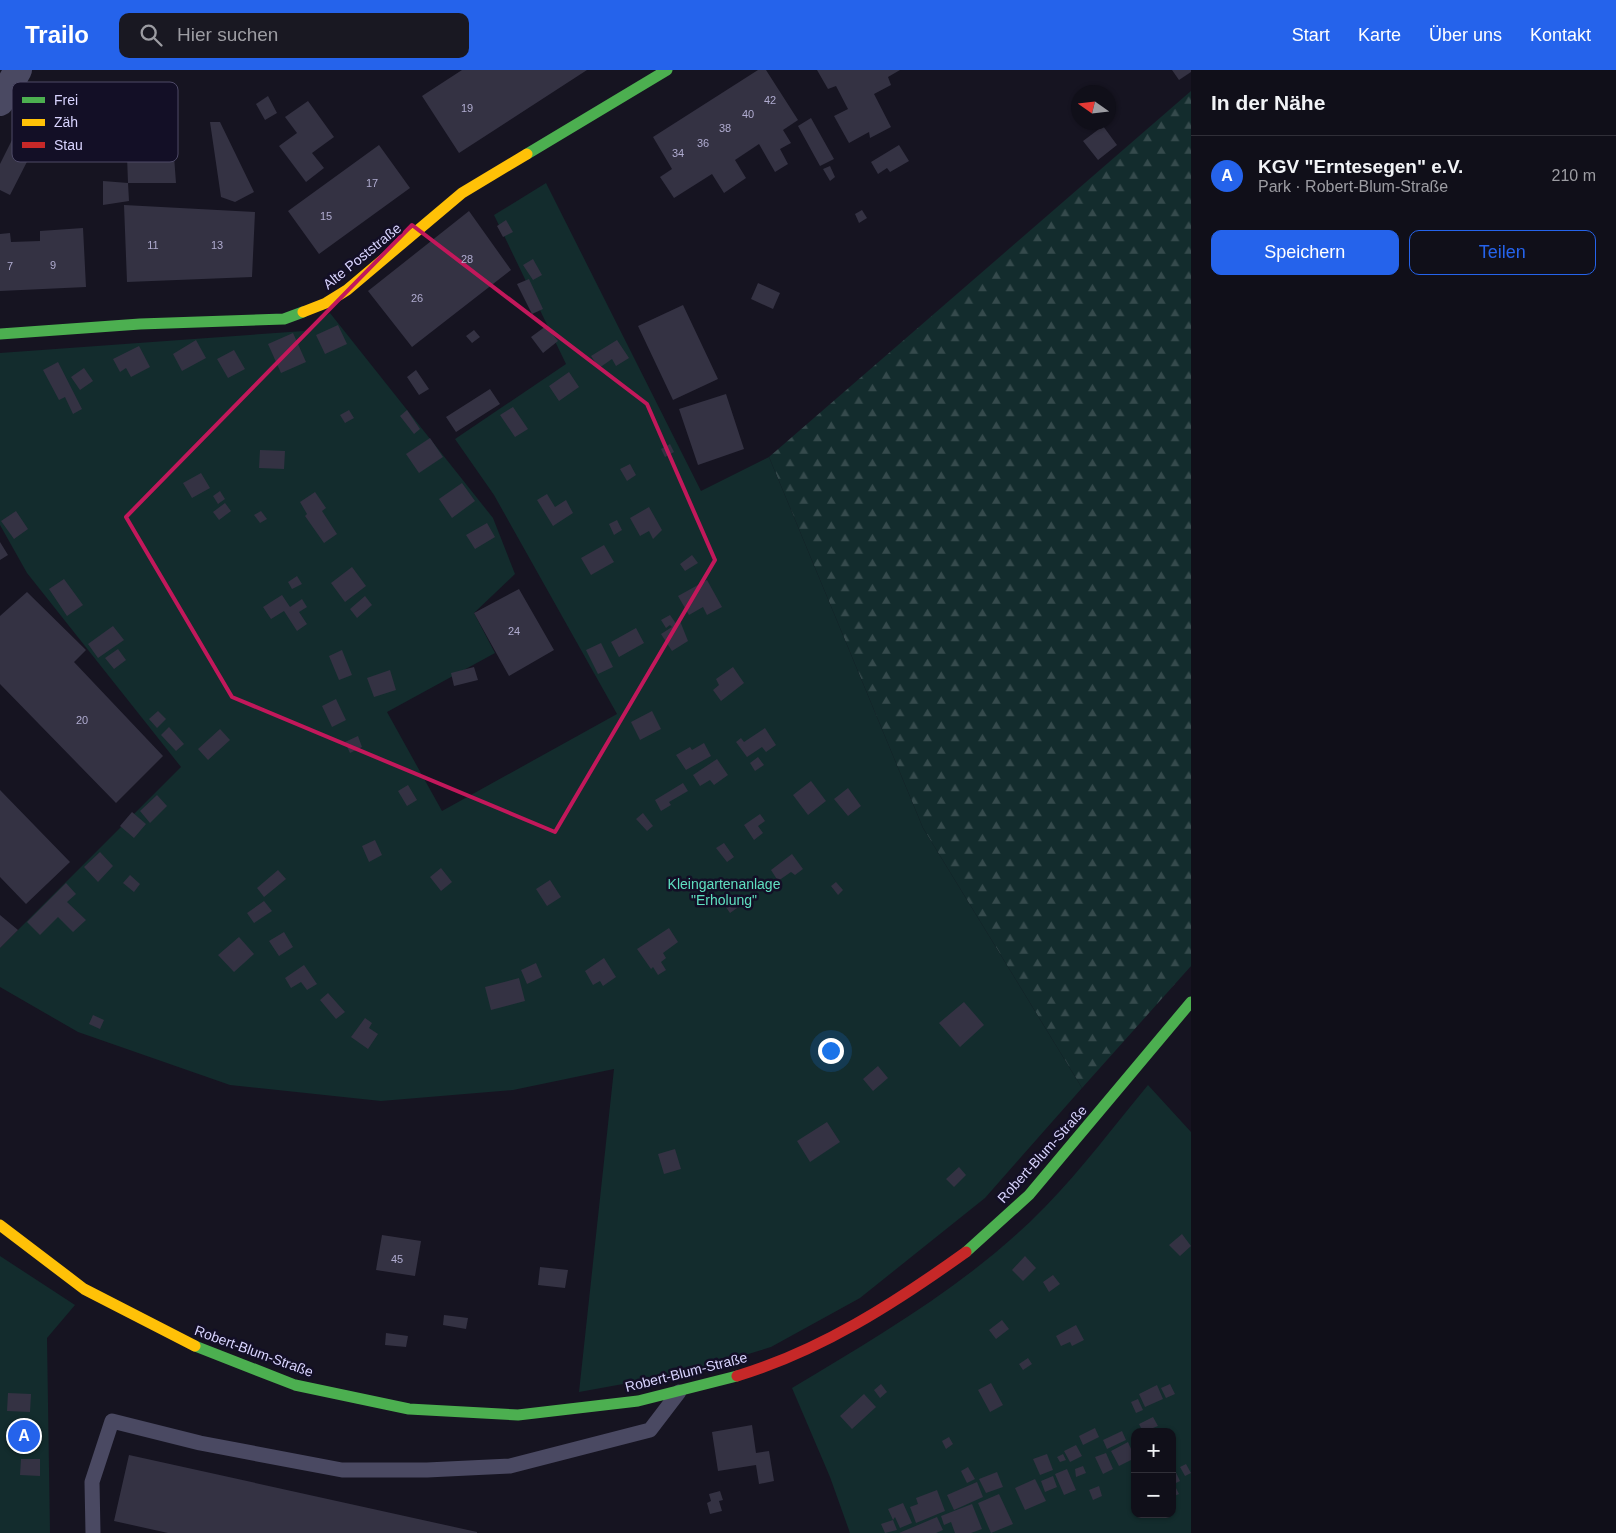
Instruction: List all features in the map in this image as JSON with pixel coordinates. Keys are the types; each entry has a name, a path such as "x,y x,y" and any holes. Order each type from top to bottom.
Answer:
{"main road":[{"name":"Alte Poststraße","path":"0,334 140,324 284,319 326,303 347,290 462,193 667,70"},
{"name":"Robert-Blum-Straße","path":"0,1225 84,1289 198,1348 295,1385 409,1409 518,1415 638,1401 773,1366 862,1322 965,1253 1028,1195 1191,1002"}],"street":[{"path":"0,102 18,70"}],"lane":[{"path":"93,1533 92,1482 112,1422 200,1443 342,1470 427,1470 501,1467 650,1430 680,1391"}],"highlighted area":[{"path":"412,225 647,404 715,560 555,832 232,697 126,517"}],"green space":[{"path":"1191,91 1191,966 1082,1088 923,828 769,457"},
{"name":"Kleingartenanlage \"Erholung\"","path":"546,183 701,491 769,457 923,828 1082,1088 985,1198 860,1298 771,1347 689,1372 579,1392 614,1069 513,1090 381,1101 230,1085 78,1032 0,987 0,948 181,767 27,573 0,525 0,353 304,331 330,313 493,518 515,574 474,613 495,653 387,712 442,811 617,714 494,495 455,439 566,364 494,215"},
{"path":"1148,1085 1191,1132 1191,1533 850,1533 830,1477 792,1388 924,1306 956,1283 1017,1234 1059,1193"},
{"path":"0,1256 75,1305 47,1338 50,1533 0,1533"}],"building":[{"path":"462,70 587,70 459,153 422,96"},
{"path":"758,70 766,70 798,120 783,130 791,143 780,149 788,164 775,172 759,144 735,160 746,178 724,193 712,174 674,198 660,177 672,169 653,137"},
{"path":"817,70 900,70 888,77 891,85 874,94 891,127 870,138 869,132 849,143 834,116 848,109 836,86 828,89"},
{"path":"1172,70 1191,70 1191,72 1179,80"},
{"path":"268,96 277,113 265,120 256,104"},
{"path":"308,101 334,137 312,153 324,168 306,182 279,146 297,133 285,117"},
{"path":"811,118 834,159 820,166 798,126"},
{"path":"210,122 220,122 254,192 235,202 221,197"},
{"path":"1098,130 1106,130 1117,145 1098,160 1083,141"},
{"path":"12,140 12,162 27,162 10,195 0,190 0,164"},
{"path":"379,145 410,188 319,254 288,211"},
{"path":"899,145 909,161 890,172 887,168 878,174 871,162"},
{"path":"127,162 174,162 176,183 128,183"},
{"path":"830,166 835,177 830,181 823,169"},
{"path":"103,181 128,183 129,201 103,205"},
{"path":"124,205 255,212 252,277 127,282"},
{"path":"862,210 867,218 859,223 855,214"},
{"path":"469,211 511,270 412,347 368,291"},
{"path":"506,220 513,232 503,237 497,226"},
{"path":"83,228 86,287 0,291 0,234 10,233 11,242 40,241 40,231"},
{"path":"533,259 542,275 533,280 523,265"},
{"path":"529,279 543,309 532,314 517,284"},
{"path":"758,283 780,293 773,309 751,299"},
{"path":"683,305 718,379 673,400 638,326"},
{"path":"338,325 347,344 325,354 316,335"},
{"path":"546,326 558,341 543,353 531,337"},
{"path":"474,330 480,337 472,343 466,336"},
{"path":"293,333 306,362 281,373 268,344"},
{"path":"196,340 206,358 182,371 173,354"},
{"path":"617,340 629,358 616,366 612,359 599,368 591,356"},
{"path":"139,346 150,367 131,377 126,368 120,372 113,359"},
{"path":"234,350 245,369 228,378 217,359"},
{"path":"58,362 82,409 73,414 65,397 59,400 43,370"},
{"path":"84,368 93,381 80,390 71,377"},
{"path":"416,370 429,389 419,395 407,377"},
{"path":"569,372 579,387 559,401 549,386"},
{"path":"490,389 500,404 456,432 446,417"},
{"path":"726,394 744,449 698,465 679,409"},
{"path":"513,407 528,429 515,437 500,415"},
{"path":"349,410 354,418 345,423 340,415"},
{"path":"407,410 420,429 414,434 400,416"},
{"path":"430,438 443,457 419,473 406,454"},
{"path":"670,444 674,452 665,457 661,449"},
{"path":"260,450 285,451 284,469 259,468"},
{"path":"630,464 636,475 627,481 620,469"},
{"path":"201,473 210,488 192,498 183,483"},
{"path":"462,483 475,501 452,518 439,499"},
{"path":"220,491 225,499 218,504 213,496"},
{"path":"315,492 326,508 322,511 337,534 324,543 305,516 307,514 300,502"},
{"path":"547,494 555,507 566,500 573,513 553,526 537,500"},
{"path":"225,503 231,511 219,520 213,512"},
{"path":"649,507 662,530 653,539 649,531 640,536 630,518"},
{"path":"16,511 28,529 14,539 1,521"},
{"path":"261,511 267,519 260,523 254,515"},
{"path":"617,520 622,530 614,535 609,524"},
{"path":"487,523 495,537 475,549 466,535"},
{"path":"0,542 8,555 0,560"},
{"path":"604,545 614,562 591,575 581,558"},
{"path":"692,555 698,563 685,571 680,564"},
{"path":"352,567 366,586 345,602 331,583"},
{"path":"297,576 302,584 292,589 288,582"},
{"path":"64,579 83,605 67,616 49,589"},
{"path":"707,580 722,607 707,615 703,607 689,615 678,596"},
{"path":"519,589 554,650 509,676 474,613"},
{"path":"27,592 86,650 74,662 163,756 116,803 0,684 0,616"},
{"path":"282,595 290,607 302,599 307,607 299,612 307,624 297,631 284,611 271,619 263,607"},
{"path":"365,596 372,605 357,618 350,609"},
{"path":"670,615 677,625 680,621 688,641 672,651 661,634 672,627 670,625 666,628 661,620"},
{"path":"113,626 124,640 98,658 88,644"},
{"path":"636,628 644,643 619,657 611,642"},
{"path":"601,643 613,667 598,674 586,650"},
{"path":"118,649 126,660 114,669 105,658"},
{"path":"342,650 352,675 339,680 329,656"},
{"path":"474,667 478,680 454,686 451,673"},
{"path":"733,667 744,683 721,701 713,690 719,685 716,679"},
{"path":"390,670 396,690 374,697 367,678"},
{"path":"336,699 346,720 332,727 322,706"},
{"path":"158,711 166,719 157,728 149,719"},
{"path":"652,711 661,729 640,740 631,722"},
{"path":"169,727 184,744 176,751 161,735"},
{"path":"765,728 776,745 766,752 762,747 747,757 736,742 741,738 744,742"},
{"path":"220,729 230,740 208,760 198,749"},
{"path":"358,736 362,747 350,753 345,742"},
{"path":"704,743 711,756 686,770 676,755 690,747 692,750"},
{"path":"758,757 764,765 755,771 750,763"},
{"path":"717,759 728,775 714,785 710,780 700,786 693,775"},
{"path":"811,781 826,801 808,815 793,795"},
{"path":"683,783 688,791 669,802 671,805 661,811 655,800"},
{"path":"408,785 417,800 407,806 398,791"},
{"path":"848,788 861,806 848,816 834,799"},
{"path":"0,790 70,862 26,904 0,877"},
{"path":"157,795 167,806 150,823 140,811"},
{"path":"132,812 146,824 134,838 120,826"},
{"path":"643,813 653,826 647,831 636,819"},
{"path":"760,814 765,821 758,826 763,833 754,840 744,825"},
{"path":"375,840 382,855 369,862 362,846"},
{"path":"724,843 734,857 727,862 716,848"},
{"path":"100,852 113,866 98,882 84,867"},
{"path":"792,854 803,869 795,875 791,872 778,881 771,870"},
{"path":"441,868 452,882 441,891 430,877"},
{"path":"278,870 286,879 264,897 257,888"},
{"path":"130,875 140,884 134,892 123,883"},
{"path":"550,880 561,897 547,906 536,889"},
{"path":"836,882 843,890 838,895 831,886"},
{"path":"66,883 76,894 67,902 86,920 73,932 58,917 40,935 27,922"},
{"path":"732,896 740,906 730,913 723,903"},
{"path":"264,901 272,911 254,923 247,913"},
{"path":"0,915 18,930 0,948"},
{"path":"669,928 678,942 663,953 666,958 661,962 666,970 658,975 653,967 651,969 637,949"},
{"path":"284,932 293,947 279,956 269,941"},
{"path":"239,937 254,954 234,972 218,955"},
{"path":"604,958 616,977 603,986 600,981 593,985 585,971"},
{"path":"536,963 542,977 527,984 521,970"},
{"path":"304,965 317,984 307,990 301,982 291,988 285,978"},
{"path":"519,978 525,1001 491,1010 485,987"},
{"path":"328,993 345,1012 336,1019 320,1000"},
{"path":"964,1002 984,1025 960,1047 939,1023"},
{"path":"93,1015 104,1020 100,1029 89,1024"},
{"path":"365,1018 372,1023 369,1028 378,1034 368,1049 351,1037"},
{"path":"878,1066 888,1078 873,1091 863,1079"},
{"path":"827,1122 840,1142 810,1162 797,1141"},
{"path":"675,1149 681,1169 664,1174 658,1154"},
{"path":"959,1167 966,1175 954,1187 946,1179"},
{"path":"1182,1234 1191,1246 1180,1256 1169,1245"},
{"path":"382,1235 421,1241 415,1276 376,1270"},
{"path":"1025,1256 1036,1268 1023,1281 1012,1270"},
{"path":"540,1267 568,1270 565,1288 538,1285"},
{"path":"1053,1275 1060,1284 1049,1292 1043,1282"},
{"path":"444,1315 468,1318 466,1329 443,1325"},
{"path":"1002,1320 1009,1329 996,1339 989,1330"},
{"path":"1076,1325 1084,1340 1072,1346 1070,1342 1061,1346 1056,1336"},
{"path":"386,1333 408,1336 406,1347 385,1345"},
{"path":"1028,1358 1032,1364 1023,1370 1019,1364"},
{"path":"991,1383 1003,1405 990,1412 978,1390"},
{"path":"881,1384 887,1392 880,1398 874,1390"},
{"path":"1170,1384 1175,1394 1166,1398 1161,1388"},
{"path":"1157,1385 1163,1399 1145,1407 1139,1394"},
{"path":"8,1393 31,1394 30,1412 7,1411"},
{"path":"864,1394 876,1407 852,1429 840,1416"},
{"path":"1138,1399 1143,1410 1136,1413 1131,1402"},
{"path":"1153,1417 1158,1426 1141,1428 1139,1424"},
{"path":"752,1425 756,1453 769,1451 774,1481 759,1484 756,1465 718,1471 712,1432"},
{"path":"1095,1428 1099,1437 1083,1445 1079,1436"},
{"path":"1122,1431 1126,1440 1107,1449 1103,1440"},
{"path":"949,1437 953,1444 946,1449 942,1441"},
{"path":"1128,1442 1131,1449 1131,1460 1119,1466 1111,1451"},
{"path":"1076,1445 1082,1456 1070,1462 1064,1451"},
{"path":"1106,1453 1113,1469 1103,1474 1095,1457"},
{"path":"1047,1454 1053,1470 1040,1475 1033,1459"},
{"path":"1063,1454 1066,1460 1060,1462 1057,1457"},
{"path":"129,1455 477,1533 168,1533 114,1521"},
{"path":"21,1459 40,1459 40,1476 20,1475"},
{"path":"1186,1464 1191,1473 1185,1476 1180,1467"},
{"path":"1083,1466 1086,1473 1076,1477 1075,1469"},
{"path":"968,1467 975,1479 967,1483 961,1471"},
{"path":"1067,1469 1076,1490 1064,1495 1055,1474"},
{"path":"997,1472 1003,1487 986,1493 979,1479"},
{"path":"1176,1472 1180,1481 1176,1483"},
{"path":"1053,1476 1057,1487 1045,1492 1041,1481"},
{"path":"1035,1479 1046,1501 1025,1510 1015,1488"},
{"path":"977,1482 983,1497 954,1510 947,1495"},
{"path":"1099,1486 1102,1496 1093,1500 1089,1490"},
{"path":"937,1490 945,1511 916,1523 910,1507 918,1504 916,1498"},
{"path":"720,1491 723,1500 719,1501 722,1511 710,1514 707,1503 711,1501 709,1494"},
{"path":"999,1494 1013,1524 991,1533 978,1503"},
{"path":"903,1503 912,1523 900,1528 895,1517 893,1520 888,1509"},
{"path":"972,1504 982,1529 971,1533 955,1533 951,1522 944,1525 941,1516"},
{"path":"937,1517 943,1530 936,1533 899,1533"},
{"path":"893,1520 897,1530 885,1533 881,1524"}],"traffic: fast":[{"path":"527,154 667,70"},
{"path":"0,334 140,324 284,319 303,312"},
{"path":"966,1252 1029,1195 1191,1002"},
{"path":"195,1346 295,1385 409,1409 518,1415 638,1401 737,1376"}],"traffic: slow":[{"path":"303,312 326,303 347,290 462,193 527,154"},
{"path":"0,1225 84,1289 195,1346"}],"traffic: jam":[{"path":"737,1376 768,1366 798,1353 856,1324 966,1252"}],"place":[{"name":"KGV \"Erntesegen\" e.V.","path":"24,1436"}]}
